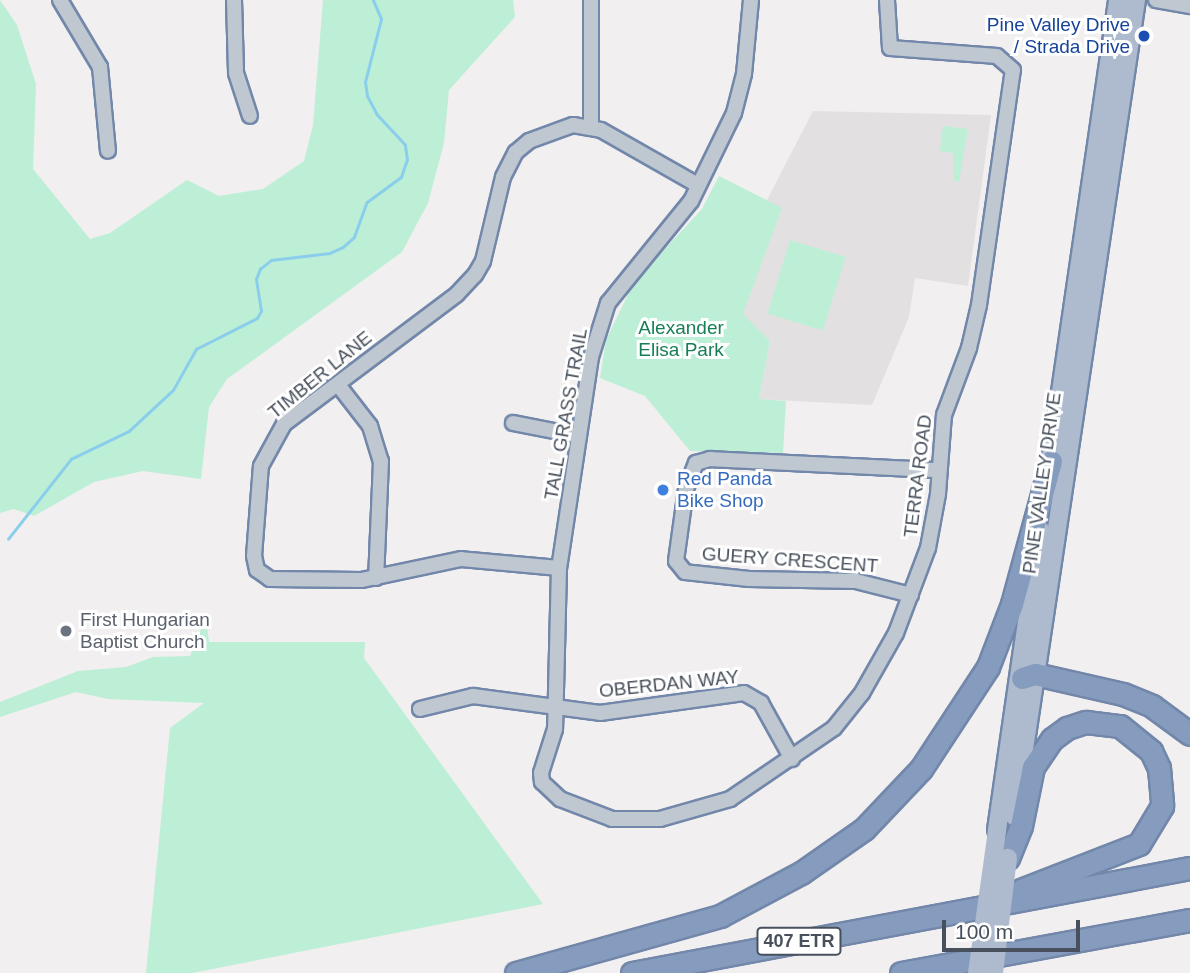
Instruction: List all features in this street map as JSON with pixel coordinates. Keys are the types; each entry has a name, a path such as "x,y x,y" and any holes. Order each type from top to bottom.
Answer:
{"highway":[{"path":"516,973 720,916 801,873 864,829 921,769 988,667 1012,604 1051,461"},
{"path":"1029,676 1123,694 1152,706 1190,734"},
{"path":"967,910 1139,844 1151,831 1163,806 1159,768 1151,751 1120,726 1086,722 1067,728 1052,739 1033,767 1008,832 1008,858"},
{"name":"407 ETR","path":"632,973 1190,869"},
{"path":"901,973 1190,920"},
{"path":"969,973 1071,942"}],"main road":[{"name":"PINE VALLEY DRIVE","path":"1029,676 1051,461 1118,0"},
{"name":"PINE VALLEY DRIVE","path":"977,973 1008,832 1029,676 1136,0"},
{"path":"994,973 1008,858"}],"street":[{"path":"234,0 236,73 250,116"},
{"path":"591,0 591,128"},
{"name":"TALL GRASS TRAIL","path":"556,707 559,568 593,349 608,303 682,214 737,103 751,0"},
{"name":"TERRA ROAD","path":"556,707 542,782 573,807 612,819 660,819 706,809 730,799 834,728 862,693 896,633 911,595 934,519 944,415 969,348 979,304 1013,71 997,56 890,48 887,0"},
{"path":"1156,0 1190,6"},
{"path":"63,1 100,67 108,151"},
{"name":"TIMBER LANE","path":"559,568 461,559 376,578 270,579 257,570 254,556 257,491 268,448 284,424 339,386 457,294 475,275 483,261 503,177 516,152 551,130 573,125 591,128 698,185"},
{"path":"339,386 370,426 381,461 376,578"},
{"path":"513,423 579,436"},
{"name":"GUERY CRESCENT","path":"911,595 856,581 749,579 685,572 676,561 686,489 696,463 710,459 937,470"},
{"name":"OBERDAN WAY","path":"420,709 473,696 600,713 744,693 761,703 792,759"}],"shaded area":[{"path":"813,111 991,115 968,286 915,278 909,317 872,405 759,399 770,341 742,314 782,208 766,202"}],"green space":[{"path":"0,0 17,25 36,84 33,169 90,239 110,233 187,180 219,196 263,189 304,161 313,125 323,0 513,0 515,17 449,90 444,143 428,203 402,252 227,379 209,407 201,479 143,471 94,482 34,516 14,509 0,513"},
{"path":"943,126 968,129 959,181 954,181 953,153 940,151"},
{"name":"Alexander Elisa Park","path":"719,176 782,208 743,314 770,341 759,399 786,401 783,453 690,451 645,396 600,378 606,340 634,282 702,209"},
{"path":"790,240 845,257 823,331 767,314"},
{"path":"206,617 209,642 365,642 364,658 543,904 192,973 146,973 170,728 204,703 108,699 76,692 0,717 0,702 78,671 126,667 153,657 190,656"}],"waterway":[{"path":"8,539 71,459 129,431 173,390 196,349 257,318 261,311 256,279 260,269 271,260 330,253 343,247 354,237 367,202 401,177 407,160 405,145 377,115 367,96 365,82 381,19 373,0"}],"place":[{"name":"Pine Valley Drive / Strada Drive","path":"1144,36"},
{"name":"Red Panda Bike Shop","path":"663,490"},
{"name":"First Hungarian Baptist Church","path":"66,631"}]}
